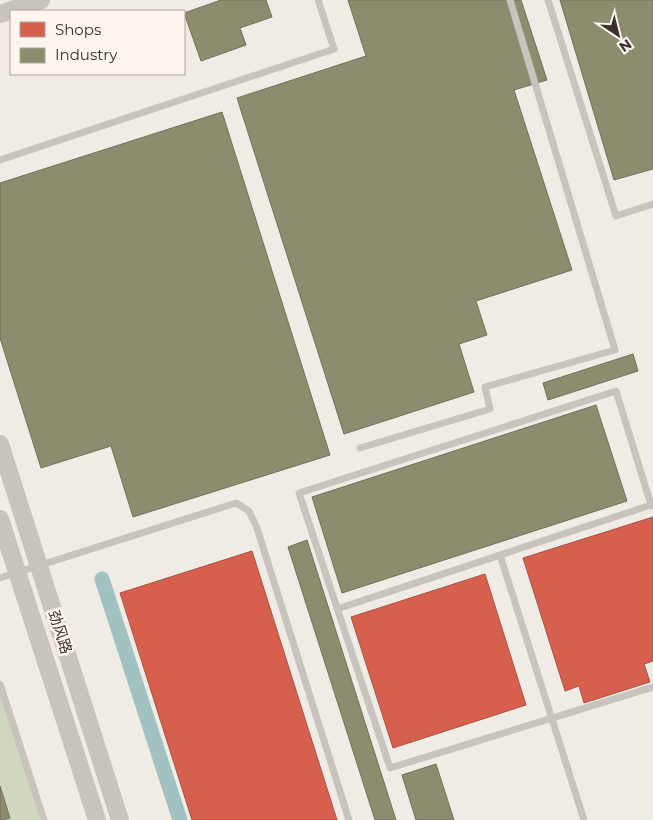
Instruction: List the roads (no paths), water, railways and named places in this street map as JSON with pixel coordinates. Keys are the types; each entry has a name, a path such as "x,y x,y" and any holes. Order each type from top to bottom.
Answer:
{"street":[{"path":"12,10 41,0"},
{"name":"劲风路","path":"0,444 120,820"},
{"name":"劲风路","path":"0,519 8,575 97,820"}],"lane":[{"path":"0,160 334,49 318,0"},
{"path":"360,448 490,409 485,387 616,350 510,0"},
{"path":"548,0 616,216 653,204"},
{"path":"338,609 652,505 616,391 299,493 390,768 653,687"},
{"path":"8,575 236,503 249,511 257,528 349,820"},
{"path":"500,555 584,820"},
{"path":"0,684 44,820"}],"waterway":[{"path":"102,579 180,820"}]}
